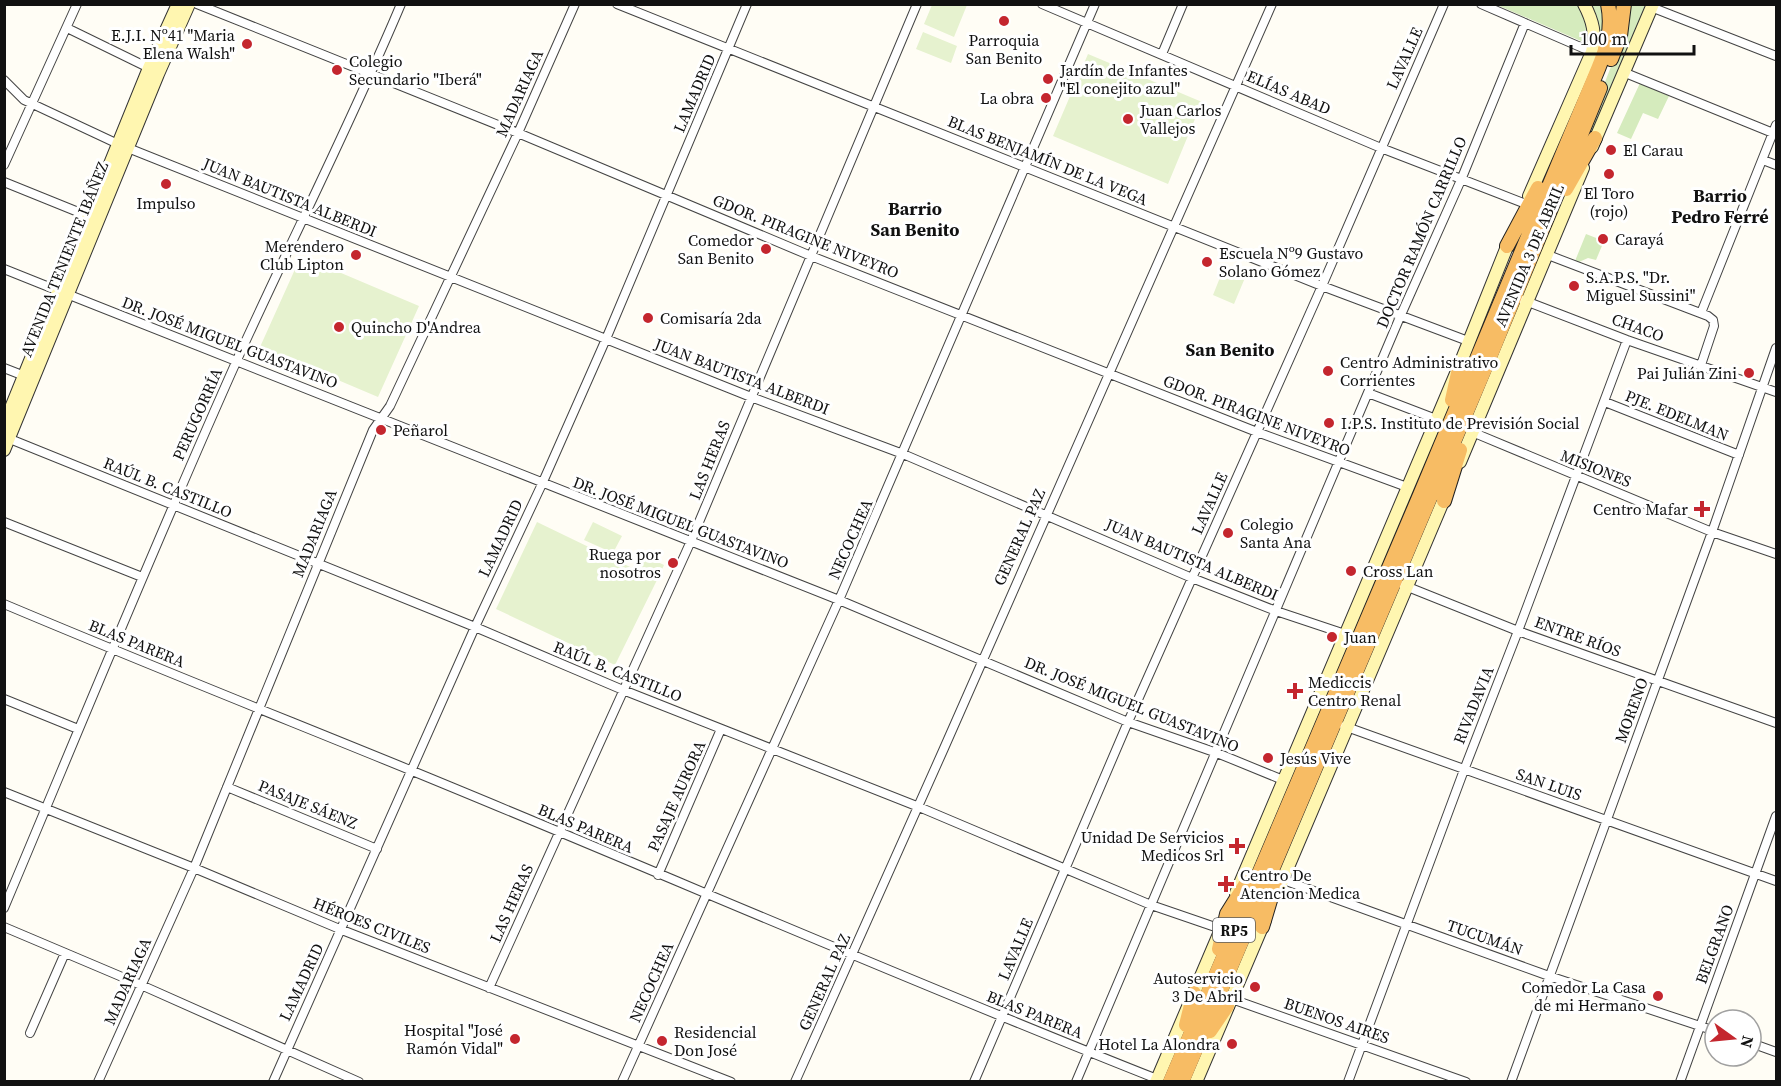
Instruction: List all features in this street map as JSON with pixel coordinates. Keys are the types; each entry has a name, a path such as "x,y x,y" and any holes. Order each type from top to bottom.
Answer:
{"highway":[{"name":"AVENIDA 3 DE ABRIL","path":"1296,782 1490,357 1512,293 1608,42 1610,27 1608,4"},
{"name":"AVENIDA 3 DE ABRIL","path":"1389,580 1420,495 1512,293 1615,50 1622,26 1624,4"},
{"path":"1507,246 1524,217 1564,135 1583,104"},
{"path":"1512,293 1595,138"},
{"path":"1444,501 1457,457 1479,399 1490,357"},
{"path":"1420,495 1433,449 1455,392 1460,364"},
{"path":"1262,927 1265,873 1296,782"},
{"path":"1184,1082 1213,1025 1211,993 1227,914 1265,873 1296,782"},
{"name":"AVENIDA 3 DE ABRIL","path":"1211,993 1265,873"},
{"path":"1162,1081 1189,1017 1211,993"}],"main road":[{"path":"123,146 149,68 178,4"},
{"path":"123,146 189,4"},
{"path":"1584,4 1594,31 1592,52"},
{"name":"AVENIDA 3 DE ABRIL","path":"1265,873 1348,728 1389,580 1407,487 1468,342 1548,255 1652,6"},
{"name":"AVENIDA 3 DE ABRIL","path":"1324,718 1345,634 1389,580 1444,501 1472,432 1512,293 1507,246 1592,52"},
{"name":"AVENIDA TENIENTE IBÁÑEZ","path":"6,442 28,378 123,146"},
{"name":"AVENIDA TENIENTE IBÁÑEZ","path":"4,425 28,378"},
{"name":"AVENIDA 3 DE ABRIL","path":"1196,1082 1221,929 1227,914"},
{"name":"AVENIDA 3 DE ABRIL","path":"1211,993 1262,927"}],"street":[{"path":"4,165 77,4"},
{"name":"GDOR. PIRAGINE NIVEYRO","path":"197,4 371,76 518,133 812,256 1257,432 1407,487"},
{"name":"PERUGORRÍA","path":"4,908 142,577 237,360 371,76 401,4"},
{"name":"MADARIAGA","path":"98,1082 194,868 373,430 390,406 518,133 575,4"},
{"name":"BLAS BENJAMÍN DE LA VEGA","path":"617,4 1173,227 1468,342"},
{"name":"LAMADRID","path":"273,1082 606,339 747,4"},
{"name":"LAS HERAS","path":"489,988 691,541 917,4"},
{"name":"ELÍAS ABAD","path":"1042,4 1381,148 1526,204"},
{"name":"NECOCHEA","path":"622,1082 839,600 1095,4"},
{"path":"1162,54 1183,4"},
{"name":"GENERAL PAZ","path":"795,1082 919,807 981,660 1272,4"},
{"name":"LAVALLE","path":"974,1082 1128,722 1322,286 1444,4"},
{"path":"1480,4 1592,52"},
{"path":"1652,6 1776,56"},
{"name":"DOCTOR RAMÓN CARRILLO","path":"1076,1082 1368,393 1461,180 1525,23"},
{"path":"67,28 149,68"},
{"path":"1623,72 1775,129 1701,313"},
{"name":"JUAN BAUTISTA ALBERDI","path":"4,80 31,104 123,146 751,397 903,454 1192,578 1276,611 1345,634"},
{"path":"1763,160 1776,165"},
{"path":"4,182 93,218"},
{"path":"1548,255 1708,316 1713,320 1714,326 1701,365"},
{"name":"DR. JOSÉ MIGUEL GUASTAVINO","path":"4,269 839,600 1128,722 1296,782"},
{"name":"CHACO","path":"1512,293 1627,340 1776,392"},
{"name":"RIVADAVIA","path":"1348,1082 1627,340"},
{"name":"MORENO","path":"1511,1082 1712,532 1776,348"},
{"path":"4,368 28,378"},
{"path":"1368,393 1436,419"},
{"name":"PJE. EDELMAN","path":"1605,402 1739,455"},
{"name":"MISIONES","path":"1472,432 1712,532 1776,554"},
{"name":"RAÚL B. CASTILLO","path":"6,442 317,563 623,690 919,807 1151,905 1221,929"},
{"path":"4,522 142,577"},
{"name":"ENTRE RÍOS","path":"1389,580 1518,631 1776,723"},
{"name":"BLAS PARERA","path":"4,604 1162,1081"},
{"path":"4,699 78,729"},
{"name":"SAN LUIS","path":"1324,718 1776,881"},
{"name":"PASAJE AURORA","path":"658,874 721,729"},
{"name":"PASAJE SÁENZ","path":"227,788 377,849"},
{"name":"HÉROES CIVILES","path":"4,792 342,930 731,1082"},
{"name":"BELGRANO","path":"1680,1082 1776,816"},
{"name":"TUCUMÁN","path":"1265,873 1549,976 1703,1027"},
{"path":"4,927 359,1082"},
{"path":"30,1033 65,953"},
{"name":"BUENOS AIRES","path":"1211,993 1466,1082"}],"green space":[{"path":"932,5 967,5 954,37 924,24"},
{"path":"1497,5 1581,5 1591,23 1588,44"},
{"path":"1588,5 1603,5 1605,33 1577,104 1558,139 1594,53"},
{"path":"1626,5 1648,5 1582,155 1563,190 1619,46"},
{"path":"923,32 957,46 951,63 916,49"},
{"name":"Juan Carlos Vallejos","path":"1088,54 1202,102 1168,184 1053,136"},
{"path":"1640,83 1669,96 1658,119 1643,113 1631,139 1617,133"},
{"path":"1586,234 1604,241 1596,260 1588,258 1579,262 1575,261"},
{"name":"Quincho D'Andrea","path":"301,256 419,306 378,397 260,347"},
{"path":"1225,265 1247,273 1234,304 1213,295"},
{"path":"537,522 657,580 615,665 496,609"},
{"path":"593,522 622,536 613,553 584,540"},
{"path":"643,555 664,565 659,576 638,566"}],"place":[{"name":"Parroquia San Benito","path":"1004,21"},
{"name":"E.J.I. Nº41 \"Maria Elena Walsh\"","path":"247,44"},
{"name":"Colegio Secundario \"Iberá\"","path":"337,70"},
{"name":"Jardín de Infantes \"El conejito azul\"","path":"1048,79"},
{"name":"La obra","path":"1046,98"},
{"name":"Juan Carlos Vallejos","path":"1128,119"},
{"name":"El Carau","path":"1611,150"},
{"name":"El Toro (rojo)","path":"1609,174"},
{"name":"Impulso","path":"166,184"},
{"name":"Carayá","path":"1603,239"},
{"name":"Comedor San Benito","path":"766,249"},
{"name":"Merendero Club Lipton","path":"356,255"},
{"name":"Escuela Nº9 Gustavo Solano Gómez","path":"1207,262"},
{"name":"S.A.P.S. \"Dr. Miguel Sussini\"","path":"1574,286"},
{"name":"Comisaría 2da","path":"648,318"},
{"name":"Quincho D'Andrea","path":"339,327"},
{"name":"Centro Administrativo Corrientes","path":"1328,371"},
{"name":"Pai Julián Zini","path":"1749,373"},
{"name":"I.P.S. Instituto de Previsión Social","path":"1329,423"},
{"name":"Peñarol","path":"381,430"},
{"name":"Centro Mafar","path":"1702,509"},
{"name":"Colegio Santa Ana","path":"1228,533"},
{"name":"Ruega por nosotros","path":"673,563"},
{"name":"Cross Lan","path":"1351,571"},
{"name":"Juan","path":"1332,637"},
{"name":"Mediccis Centro Renal","path":"1295,691"},
{"name":"Jesús Vive","path":"1268,758"},
{"name":"Unidad De Servicios Medicos Srl","path":"1237,846"},
{"name":"Centro De Atencion Medica","path":"1226,884"},
{"name":"Autoservicio 3 De Abril","path":"1255,987"},
{"name":"Comedor La Casa de mi Hermano","path":"1658,996"},
{"name":"Hospital \"José Ramón Vidal\"","path":"515,1039"},
{"name":"Residencial Don José","path":"662,1041"},
{"name":"Hotel La Alondra","path":"1232,1044"}],"district":[{"name":"Barrio Pedro Ferré","path":"1720,205"},
{"name":"Barrio San Benito","path":"915,218"},
{"name":"San Benito","path":"1230,349"}]}
